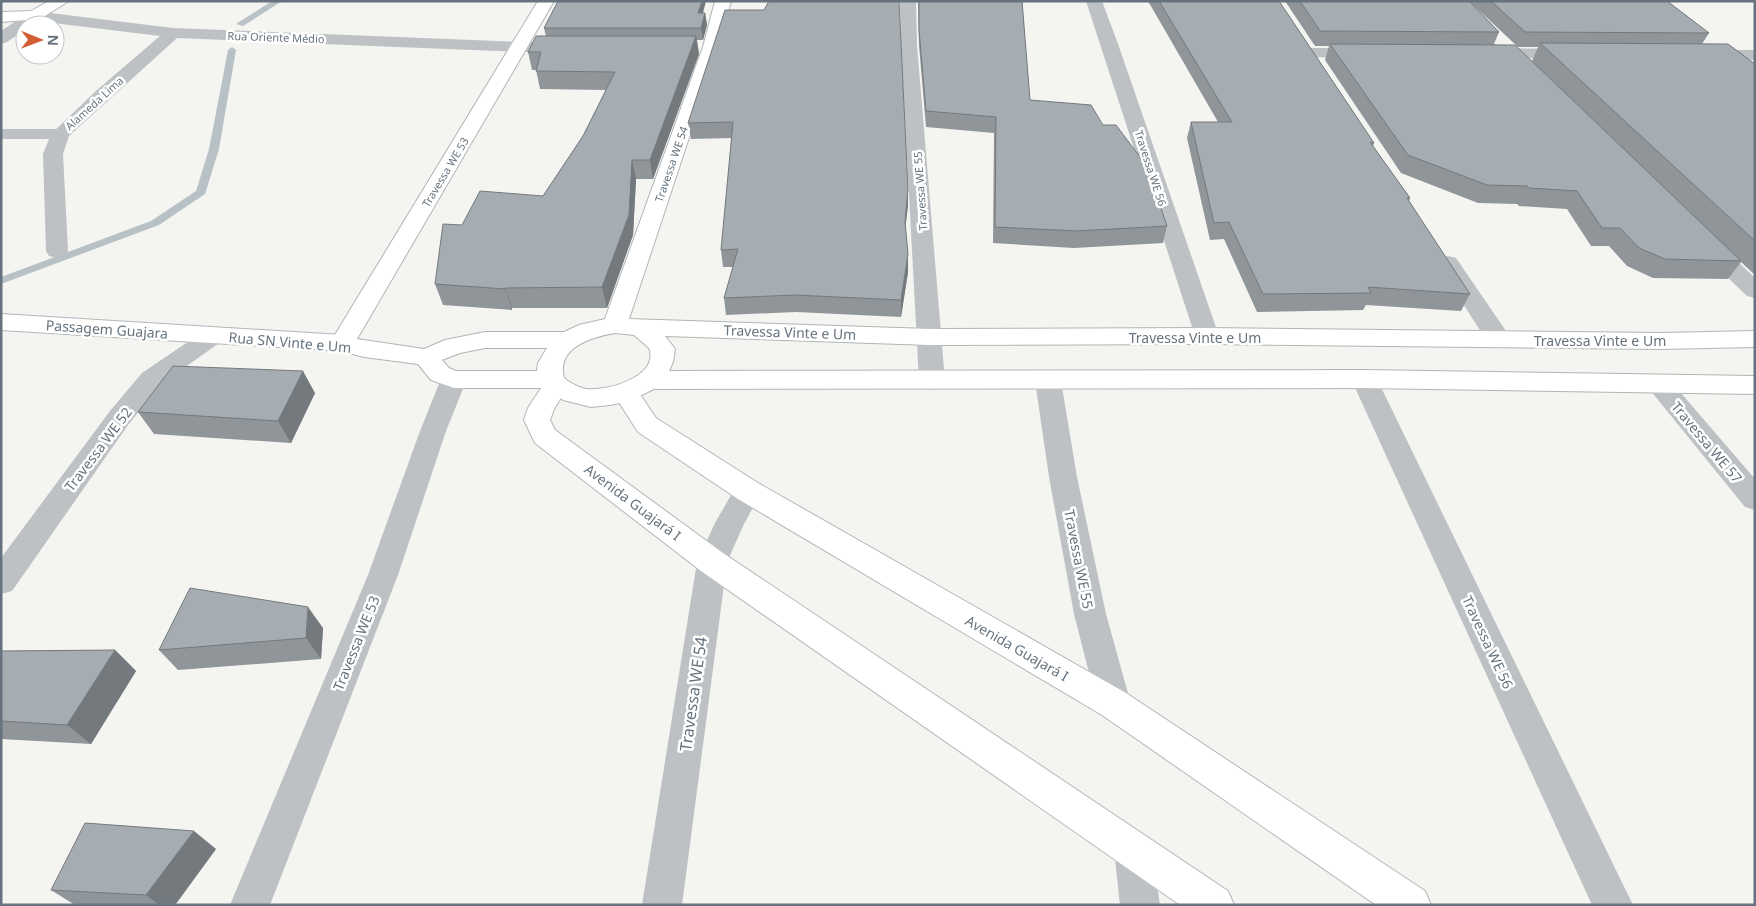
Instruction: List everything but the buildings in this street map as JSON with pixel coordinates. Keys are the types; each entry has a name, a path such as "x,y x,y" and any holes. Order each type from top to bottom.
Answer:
{"main road":[{"path":"36,15 61,1"},
{"name":"Travessa WE 53","path":"342,343 546,1"},
{"name":"Travessa WE 54","path":"625,326 701,47 723,1"},
{"path":"1,17 15,17"},
{"name":"Passagem Guajara","path":"1,322 213,336"},
{"path":"625,326 653,336 663,349 661,365 638,387"},
{"name":"Travessa Vinte e Um","path":"625,326 930,337 1207,336 1660,341 1755,339"},
{"name":"Rua SN Vinte e Um","path":"554,382 550,366 556,352 568,340 590,329 625,326"},
{"name":"Rua SN Vinte e Um","path":"213,336 342,343 364,349 426,356 454,346 485,340 568,340"},
{"path":"426,356 440,374 454,379 554,382 574,395 591,398 600,398 638,387 932,381 1364,380 1755,385"},
{"name":"Avenida Guajará I","path":"554,382 540,408 537,420 545,436 712,562 1214,905"},
{"name":"Avenida Guajará I","path":"638,387 646,425 748,491 1114,704 1411,905"}],"street":[{"name":"Travessa WE 55","path":"908,1 909,45 932,381"},
{"name":"Travessa WE 56","path":"1094,1 1207,336"},
{"name":"Rua Oriente Médio","path":"65,20 173,33 520,47 587,47"},
{"path":"1,39 15,29"},
{"name":"Alameda Lima","path":"57,251 53,154 60,134 173,33"},
{"path":"1490,34 1531,74"},
{"path":"1698,37 1742,70"},
{"path":"1309,53 1386,53"},
{"path":"1472,53 1587,54"},
{"path":"1693,55 1755,55"},
{"path":"1692,230 1755,291"},
{"path":"1439,250 1498,340"},
{"name":"Travessa WE 52","path":"1,582 119,418 151,379 213,336"},
{"name":"Travessa WE 53","path":"250,905 383,575 433,431 454,379"},
{"name":"Travessa WE 56","path":"1364,380 1613,905"},
{"name":"Travessa WE 55","path":"1048,381 1063,477 1090,614 1114,704"},
{"name":"Travessa WE 57","path":"1659,384 1755,500"},
{"name":"Travessa WE 54","path":"662,905 712,562 730,523 748,491"},
{"path":"1133,850 1140,905"}],"lane":[{"path":"1,134 60,134"}],"waterway":[{"path":"240,24 278,1"},
{"path":"1,281 155,223 201,192 214,149 232,50"}]}
